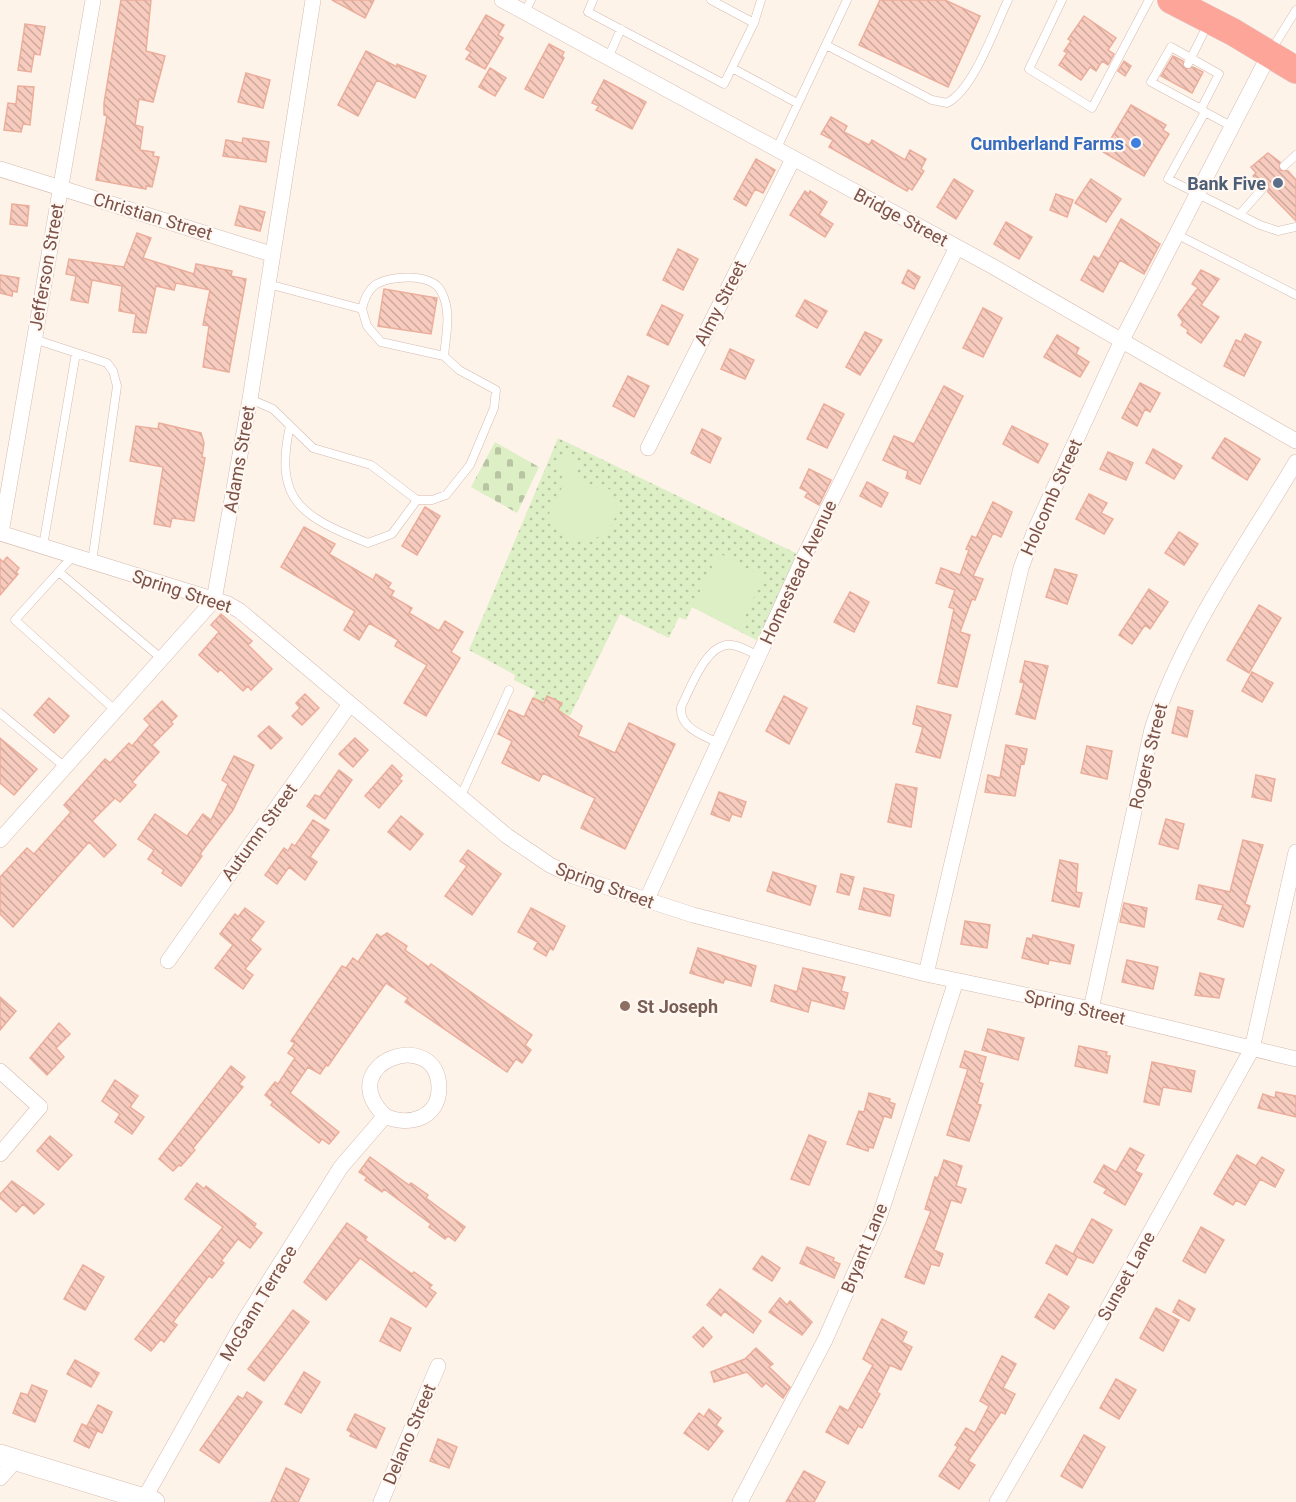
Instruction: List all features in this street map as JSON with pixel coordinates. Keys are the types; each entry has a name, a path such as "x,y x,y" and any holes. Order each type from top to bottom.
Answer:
{"highway":[{"path":"1171,0 1270,53 1296,70"}],"main road":[{"path":"8,1458 149,1500"}],"street":[{"name":"Jefferson Street","path":"0,533 93,0"},
{"name":"Adams Street","path":"214,600 250,399 266,284 313,0"},
{"name":"Bridge Street","path":"502,0 528,6 608,58 957,247 1296,441"},
{"name":"Holcomb Street","path":"926,974 1021,567 1035,530 1122,340 1270,53"},
{"name":"Almy Street","path":"648,448 793,159"},
{"name":"Christian Street","path":"0,169 272,254"},
{"name":"Homestead Avenue","path":"646,902 718,743 885,390 957,247"},
{"name":"Rogers Street","path":"1091,1009 1152,729 1164,690 1180,656 1296,462"},
{"name":"Spring Street","path":"0,533 214,600 245,615 507,836 550,865 597,886 646,902 926,974 1091,1009 1296,1059"},
{"path":"0,840 6,822 65,767 214,600"},
{"name":"Autumn Street","path":"168,961 350,704"},
{"name":"Sunset Lane","path":"997,1502 1098,1327 1252,1049 1296,852"},
{"name":"Bryant Lane","path":"740,1502 825,1340 879,1218 956,981"},
{"path":"408,1054 428,1063 439,1083 435,1105 418,1120 407,1122 385,1116 377,1109 371,1088 378,1067 397,1055 408,1054"},
{"path":"0,1071 40,1107 0,1154"},
{"name":"McGann Terrace","path":"149,1500 244,1321 341,1167 385,1116"},
{"name":"Delano Street","path":"381,1502 438,1366"},
{"path":"0,1478 8,1458"}],"lane":[{"path":"593,0 588,12 724,84 754,22 761,0"},
{"path":"711,0 754,22"},
{"path":"776,150 848,0"},
{"path":"826,45 932,100 947,103 961,92 971,77 1008,0"},
{"path":"1062,0 1029,69 1092,108 1149,0"},
{"path":"1270,53 1296,10"},
{"path":"1190,61 1210,20"},
{"path":"608,58 621,29"},
{"path":"1231,126 1203,110 1151,82 1171,47 1190,61 1219,74 1203,110 1168,179 1260,225 1278,231 1296,227"},
{"path":"732,68 797,103"},
{"path":"1172,94 1177,85"},
{"path":"1284,166 1296,155"},
{"path":"1240,214 1264,187"},
{"path":"1176,234 1296,295"},
{"path":"250,399 273,409 313,448 371,465 417,500 432,500 446,495 470,465 494,408 496,390 459,370 444,356 381,342 367,326 362,309 365,297 375,285 386,280 405,277 428,280 440,289 448,311 444,356"},
{"path":"266,284 362,309"},
{"path":"34,339 107,363 113,371 117,386 92,562"},
{"path":"43,547 76,353"},
{"path":"290,426 284,450 286,482 295,501 325,525 368,543 392,534 417,500"},
{"path":"73,556 15,620 116,711"},
{"path":"59,572 162,659"},
{"path":"718,743 686,724 681,715 681,707 707,657 716,650 733,645 759,656"},
{"path":"460,798 509,690"},
{"path":"0,713 65,767"}],"green space":[{"path":"558,438 804,557 764,644 692,607 686,620 679,617 669,638 620,614 570,716 558,710 561,704 547,697 544,703 533,698 536,691 514,680 515,675 469,650"},
{"path":"495,442 539,467 517,513 471,487"},
{"path":"569,456 574,460 580,479 597,488 601,486 611,490 618,510 604,533 590,540 573,540 563,537 547,518 564,483 558,465 563,458"},
{"path":"719,553 763,577 739,630 692,607"}],"building":[{"path":"121,0 151,0 146,51 165,56 153,102 139,99 135,125 143,127 140,150 154,152 153,156 159,157 152,187 146,186 146,189 96,180 107,116 104,115 104,103"},
{"path":"332,0 374,0 365,18"},
{"path":"880,0 945,0 980,16 948,87 859,45"},
{"path":"486,15 504,25 498,35 503,38 485,69 466,59 471,52 466,49"},
{"path":"1084,16 1116,38 1108,50 1114,54 1108,65 1102,61 1096,71 1090,67 1081,80 1059,65 1067,53 1064,51 1071,41 1068,39"},
{"path":"25,24 45,27 40,55 34,54 31,72 18,70"},
{"path":"549,44 564,52 562,56 564,58 543,98 525,89"},
{"path":"366,51 397,67 397,64 426,76 415,98 377,80 358,116 338,105"},
{"path":"1173,56 1183,61 1185,69 1193,67 1203,72 1192,93 1161,76"},
{"path":"1124,61 1131,66 1125,76 1118,71"},
{"path":"490,68 506,78 495,96 479,87"},
{"path":"246,73 270,80 263,108 238,102"},
{"path":"604,80 646,102 632,129 596,110 599,106 592,103"},
{"path":"18,86 34,87 30,125 23,124 21,132 4,130 8,103 16,104"},
{"name":"Cumberland Farms","path":"1131,105 1166,125 1163,130 1169,134 1144,176 1103,152"},
{"path":"831,117 847,126 844,132 869,145 872,140 905,160 910,150 926,159 921,169 924,171 912,190 909,188 907,191 829,147 833,140 821,134"},
{"path":"243,138 269,142 266,162 223,156 226,140 242,143"},
{"name":"Bank Five","path":"1268,153 1280,162 1280,170 1288,171 1296,180 1296,221 1268,192 1268,183 1260,183 1253,176 1256,173 1251,167"},
{"path":"756,159 775,170 763,193 755,189 746,206 734,199"},
{"path":"954,179 973,191 956,219 937,207"},
{"path":"1091,179 1121,199 1106,222 1075,203"},
{"path":"805,191 809,194 810,191 827,202 819,215 833,224 825,237 790,215"},
{"path":"1056,194 1073,200 1067,217 1050,210"},
{"path":"12,204 29,206 27,226 10,224"},
{"path":"240,206 265,212 260,231 235,225"},
{"path":"1121,219 1160,244 1144,274 1120,260 1103,292 1081,280 1094,256 1099,259"},
{"path":"1006,222 1032,237 1019,259 994,244"},
{"path":"137,233 151,238 143,258 194,274 196,264 232,271 231,276 246,279 229,372 203,367 209,326 203,325 210,290 176,283 174,290 156,286 146,333 133,332 136,314 119,311 122,286 92,280 88,303 71,300 76,276 66,274 69,259 124,267"},
{"path":"678,249 698,259 683,290 663,280"},
{"path":"908,270 920,277 914,289 902,283"},
{"path":"1201,270 1219,279 1201,305 1219,317 1201,343 1187,333 1188,330 1181,325 1183,322 1178,315 1198,288 1192,284"},
{"path":"0,275 19,278 17,292 13,291 12,296 0,293"},
{"path":"384,289 437,298 431,334 378,326"},
{"path":"805,300 827,311 817,328 796,316"},
{"path":"662,305 683,315 668,345 647,335"},
{"path":"983,308 1002,318 983,357 963,348"},
{"path":"865,332 882,340 860,375 846,367"},
{"path":"1245,334 1261,342 1244,376 1224,366 1236,340 1241,342"},
{"path":"1057,335 1079,348 1076,354 1089,362 1080,377 1044,357"},
{"path":"730,349 754,360 745,379 721,369"},
{"path":"628,376 649,386 634,417 613,406"},
{"path":"1140,383 1160,393 1150,412 1145,409 1137,426 1122,418"},
{"path":"944,386 963,396 920,484 906,478 908,471 883,460 894,436 914,444"},
{"path":"824,404 844,414 827,448 807,439"},
{"path":"159,423 201,433 204,443 202,457 205,458 194,521 172,518 170,527 154,524 163,467 130,461 136,426 158,429"},
{"path":"1012,426 1048,444 1038,463 1003,444"},
{"path":"702,429 721,438 710,463 691,453"},
{"path":"1225,438 1260,459 1247,480 1212,458"},
{"path":"1153,449 1182,466 1174,479 1146,463"},
{"path":"1108,452 1133,463 1126,480 1100,469"},
{"path":"809,469 831,480 819,505 805,497 808,492 800,488"},
{"path":"867,482 888,493 881,507 860,496"},
{"path":"1089,494 1107,503 1101,513 1113,519 1104,534 1076,519"},
{"path":"993,502 1012,512 1001,537 993,533 973,576 983,579 975,600 972,599 960,632 970,635 957,687 938,683 954,609 949,607 955,590 936,583 941,568 960,575 969,550 966,549 972,536 976,538"},
{"path":"425,507 440,516 417,555 402,546"},
{"path":"304,527 335,544 329,554 373,580 376,574 391,583 388,588 394,591 391,596 412,608 409,613 439,631 445,621 463,632 451,652 460,658 426,716 404,703 427,665 395,646 398,640 369,623 359,640 344,630 355,611 281,567"},
{"path":"1179,532 1198,544 1184,565 1165,553"},
{"path":"7,557 19,568 16,572 18,574 0,595 0,559 3,562"},
{"path":"1055,569 1077,575 1067,604 1046,597"},
{"path":"1149,589 1168,602 1150,629 1145,625 1132,644 1119,635"},
{"path":"850,592 869,602 854,632 834,622"},
{"path":"1259,605 1281,618 1249,673 1227,660"},
{"path":"221,614 252,641 248,645 272,669 251,690 248,686 243,691 220,669 218,672 199,655 219,632 211,625"},
{"path":"1025,661 1048,666 1035,719 1016,714 1024,683 1020,682"},
{"path":"1252,672 1273,683 1262,702 1242,691"},
{"path":"305,694 319,708 302,725 292,716 300,708 296,703"},
{"path":"547,696 562,703 558,710 582,726 578,736 615,753 629,723 675,744 625,849 581,828 595,798 543,773 539,781 502,763 512,741 498,734 509,710 524,717 533,698 544,703"},
{"path":"784,696 807,708 789,744 766,731"},
{"path":"49,698 69,716 54,733 34,715"},
{"path":"162,701 177,716 171,722 173,724 152,745 159,752 132,782 136,785 120,802 115,798 92,821 116,845 104,857 89,842 13,927 0,914 0,877 27,848 34,854 71,812 64,805 105,759 110,763 129,743 132,746 150,725 144,719"},
{"path":"917,706 951,715 940,758 916,752 923,727 913,724"},
{"path":"1178,707 1193,711 1187,737 1172,733"},
{"path":"269,726 282,738 271,749 258,736"},
{"path":"0,738 37,769 14,795 0,783"},
{"path":"355,738 368,750 353,767 339,754"},
{"path":"1006,745 1027,749 1024,764 1021,763 1015,796 985,792 988,775 1000,778"},
{"path":"1087,746 1112,751 1107,779 1081,773"},
{"path":"234,756 254,765 233,810 200,854 202,856 181,886 162,873 164,870 148,859 154,850 138,839 155,814 187,836 203,814 211,820 228,784 222,780"},
{"path":"392,765 402,775 399,779 402,781 379,808 365,796"},
{"path":"339,770 352,780 325,819 307,806 315,795 320,797"},
{"path":"1256,775 1275,779 1271,801 1252,797"},
{"path":"896,784 917,788 911,827 888,822"},
{"path":"719,792 746,802 741,817 732,814 729,821 711,814"},
{"path":"401,816 423,834 410,850 388,832"},
{"path":"1166,819 1184,824 1178,849 1159,844"},
{"path":"313,820 329,830 310,857 317,862 305,880 289,867 277,884 265,875 284,848 288,851 292,844 295,846"},
{"path":"1243,840 1263,845 1245,904 1250,906 1243,927 1218,919 1223,905 1196,899 1199,885 1230,892"},
{"path":"468,850 501,874 472,915 445,896 467,866 460,861"},
{"path":"1060,860 1078,864 1076,892 1082,893 1079,907 1052,901"},
{"path":"773,872 816,886 810,905 767,891"},
{"path":"841,874 854,877 849,895 837,892"},
{"path":"864,888 894,895 890,916 859,909"},
{"path":"1124,903 1147,908 1144,927 1120,922"},
{"path":"245,908 264,922 250,940 261,949 245,969 253,975 243,989 215,968 233,945 220,934 235,914 238,917"},
{"path":"531,908 565,926 553,950 550,948 546,956 534,949 538,942 518,932"},
{"path":"965,921 990,925 987,948 961,944"},
{"path":"387,933 407,946 405,950 429,967 431,964 532,1035 525,1045 531,1050 522,1063 516,1059 507,1072 405,1002 408,998 386,983 328,1066 326,1065 320,1074 308,1067 290,1093 339,1132 329,1144 322,1139 319,1143 271,1105 273,1102 265,1095 275,1082 278,1084 295,1058 288,1053 295,1043 291,1041 342,966 346,968 353,958 358,962 377,934 381,937"},
{"path":"1033,935 1074,945 1070,964 1049,960 1048,964 1022,958 1027,938 1032,939"},
{"path":"698,948 756,966 751,986 725,979 723,983 690,973"},
{"path":"1127,960 1158,967 1153,989 1122,982"},
{"path":"803,968 845,977 841,991 848,993 844,1009 811,1000 808,1012 771,1001 775,985 797,992"},
{"path":"1200,973 1224,979 1219,998 1195,995"},
{"path":"0,997 16,1011 0,1030"},
{"path":"59,1023 70,1034 56,1048 64,1057 47,1075 30,1058"},
{"path":"988,1029 1024,1038 1018,1060 982,1050"},
{"path":"1079,1046 1107,1052 1106,1056 1110,1056 1107,1073 1075,1066"},
{"path":"965,1051 986,1057 979,1082 983,1084 977,1104 981,1105 969,1141 947,1135 968,1069 960,1067"},
{"path":"1152,1062 1195,1071 1191,1092 1163,1087 1159,1105 1144,1102"},
{"path":"231,1066 245,1077 239,1084 243,1087 193,1148 195,1150 181,1166 179,1165 173,1171 159,1159"},
{"path":"115,1080 138,1096 130,1107 144,1117 132,1134 115,1122 120,1114 102,1101"},
{"path":"1276,1092 1296,1096 1296,1117 1258,1108 1263,1094 1275,1098"},
{"path":"869,1093 890,1099 889,1102 895,1104 891,1118 884,1116 873,1148 869,1147 868,1151 847,1144 859,1111 864,1112"},
{"path":"809,1135 826,1142 809,1185 791,1179"},
{"path":"50,1136 72,1155 58,1170 37,1151"},
{"path":"1130,1148 1144,1155 1135,1171 1142,1174 1125,1205 1104,1193 1107,1189 1094,1182 1104,1165 1116,1172"},
{"path":"1237,1155 1256,1166 1262,1157 1284,1170 1275,1187 1260,1179 1245,1205 1236,1200 1233,1205 1214,1194"},
{"path":"370,1157 409,1185 411,1183 428,1195 426,1198 465,1227 455,1241 448,1236 445,1239 429,1227 431,1224 384,1189 382,1192 365,1180 367,1177 359,1172"},
{"path":"944,1160 962,1166 956,1186 966,1189 961,1203 951,1200 934,1250 943,1254 939,1266 931,1264 924,1284 905,1277 931,1211 925,1209 935,1177 938,1178"},
{"path":"12,1181 44,1204 34,1214 23,1204 16,1212 0,1198 0,1194"},
{"path":"197,1183 204,1189 206,1186 256,1224 254,1227 262,1233 250,1248 238,1239 221,1261 224,1263 212,1278 209,1276 173,1322 177,1325 164,1342 161,1339 151,1351 135,1339 223,1227 185,1199"},
{"path":"1092,1219 1112,1230 1093,1263 1077,1257 1067,1275 1046,1263 1056,1245 1073,1254"},
{"path":"347,1223 367,1237 365,1240 412,1274 414,1272 432,1285 429,1288 436,1293 426,1307 360,1258 326,1300 304,1282"},
{"path":"1201,1227 1224,1240 1205,1273 1183,1261"},
{"path":"807,1247 834,1258 833,1261 840,1264 834,1278 800,1263"},
{"path":"762,1256 780,1268 772,1281 753,1269"},
{"path":"83,1265 104,1277 85,1310 64,1299"},
{"path":"720,1289 761,1321 753,1333 724,1311 721,1316 707,1305"},
{"path":"1049,1294 1069,1307 1054,1329 1035,1317"},
{"path":"780,1298 787,1305 790,1301 812,1322 802,1335 769,1312"},
{"path":"1179,1300 1195,1309 1189,1321 1173,1312"},
{"path":"1156,1308 1179,1320 1163,1351 1140,1338"},
{"path":"293,1310 309,1322 264,1381 248,1369"},
{"path":"391,1318 411,1328 400,1351 380,1341"},
{"path":"882,1319 907,1332 902,1342 912,1347 901,1370 890,1365 877,1392 880,1394 862,1428 858,1426 848,1444 826,1432 840,1406 848,1411 873,1365 863,1359"},
{"path":"703,1327 712,1337 703,1347 693,1337"},
{"path":"756,1348 773,1364 769,1367 790,1387 783,1398 766,1383 762,1387 747,1372 714,1382 711,1372 745,1359"},
{"path":"1002,1356 1016,1364 1003,1388 1015,1394 1005,1414 1001,1412 968,1461 975,1465 959,1489 939,1476 958,1447 955,1445 966,1428 975,1433 989,1406 980,1401"},
{"path":"75,1360 99,1373 91,1387 67,1374"},
{"path":"304,1372 320,1382 301,1413 285,1404"},
{"path":"1116,1379 1136,1390 1119,1419 1100,1408"},
{"path":"32,1385 47,1391 35,1422 13,1413 21,1393 28,1395"},
{"path":"247,1392 262,1402 219,1463 200,1450 238,1396 243,1399"},
{"path":"98,1405 112,1412 102,1433 87,1426"},
{"path":"709,1409 721,1418 716,1425 723,1431 708,1450 684,1433 699,1413 704,1417"},
{"path":"355,1414 385,1428 376,1448 350,1436 352,1433 347,1430"},
{"path":"82,1424 97,1431 89,1448 74,1441"},
{"path":"1084,1435 1105,1447 1082,1488 1061,1476"},
{"path":"438,1439 457,1447 449,1468 430,1461"},
{"path":"286,1468 309,1479 298,1502 271,1502"},
{"path":"804,1471 825,1482 814,1502 786,1502"}],"place":[{"name":"Cumberland Farms","path":"1136,143"},
{"name":"Bank Five","path":"1278,183"},
{"name":"St Joseph","path":"625,1006"}]}
